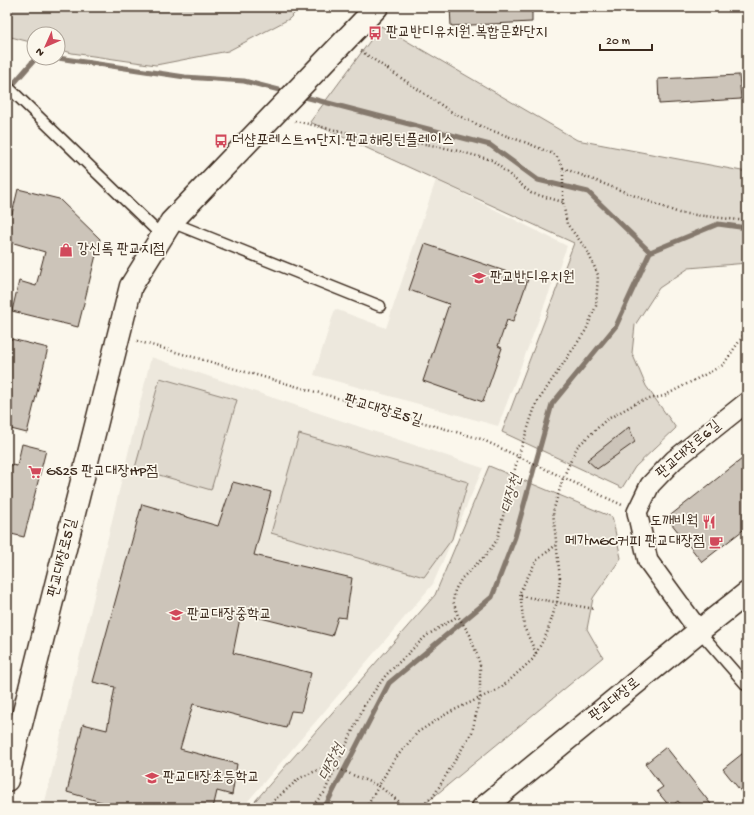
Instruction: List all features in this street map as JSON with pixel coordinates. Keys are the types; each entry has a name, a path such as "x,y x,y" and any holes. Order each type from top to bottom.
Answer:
{"street":[{"path":"346,41 377,7"},
{"name":"판교대장로5길","path":"7,780 132,286 167,229 346,41"},
{"name":"판교대장로6길","path":"637,512 650,484 674,460 747,402"},
{"path":"637,512 648,561 699,631"},
{"name":"판교대장로","path":"483,808 747,593"}],"lane":[{"path":"7,86 167,229 380,306"},
{"path":"699,631 747,686"}],"path":[{"path":"346,41 453,113 487,129 556,155 563,168 563,200 567,224 587,250 598,275 596,306 586,330 536,404 518,457 496,540 486,555 462,578 454,590 453,601 468,632 480,664 480,698 472,732 434,797 417,808"},
{"path":"275,114 385,141 432,145 492,160 531,193 563,200"},
{"path":"563,168 679,213 747,221"},
{"path":"366,808 393,761 418,732 448,713 501,688 533,659 547,633 557,602 560,579 553,512 564,478 577,447 606,420 640,401 664,396 723,365 747,330"},
{"name":"판교대장로5길","path":"119,336 481,439 637,512"},
{"path":"536,653 524,627 520,592 536,561 556,544"},
{"path":"521,596 595,609"},
{"path":"310,808 324,793 365,704 386,675 426,636 459,616"},
{"path":"265,808 300,778 329,765 379,786 407,808"}],"shaded area":[{"path":"7,7 301,7 289,19 228,51 156,65 66,51 66,26 26,26 26,41 7,36"},
{"path":"381,26 577,140 747,172 747,263 689,268 659,288 635,325 632,353 646,386 676,428 635,467 622,488 502,432 574,243 310,122"},
{"name":"판교반디유치원","path":"436,180 567,246 498,426 314,375 335,309 386,328"},
{"path":"151,357 483,468 433,584 242,808 50,808 44,806"},
{"path":"160,378 237,400 211,490 135,468"},
{"path":"299,434 468,482 452,539 424,577 271,533"},
{"path":"489,466 612,517 621,558 593,598 587,629 603,657 420,808 249,808 435,595"}],"building":[{"path":"450,7 532,7 532,22 451,26"},
{"path":"739,75 741,99 659,104 658,79"},
{"path":"18,189 59,199 100,239 78,327 12,311 19,281 36,286 45,252 7,241 7,213 12,214"},
{"path":"425,244 528,279 513,322 507,320 498,346 502,348 483,402 423,381 449,304 409,290"},
{"path":"7,338 48,348 27,433 7,428"},
{"path":"629,427 635,442 597,469 587,460"},
{"path":"22,444 46,450 24,537 7,533 7,464 17,466"},
{"path":"747,455 747,527 702,562 667,518"},
{"name":"판교대장중학교","path":"233,482 271,492 254,555 352,578 346,618 338,617 332,636 241,613 233,653 311,673 301,712 291,711 286,728 193,704 180,749 237,764 232,795 217,791 213,808 122,808 67,792 83,724 107,730 115,687 93,682 142,504 218,526"},
{"path":"666,747 714,808 683,808 678,801 670,807 657,791 663,787 645,764"},
{"path":"747,750 747,799 723,769"}],"waterway":[{"path":"66,59 185,77 244,81 287,92"},
{"path":"9,89 29,66"},
{"path":"301,96 490,145 538,180 588,192 650,252"},
{"name":"대장천","path":"321,808 327,803 389,683 492,597 515,537 552,404 616,326 650,252 718,224 747,228"}],"place":[{"name":"판교반디유치원.복합문화단지","path":"375,33"},
{"name":"더샵포레스트11단지.판교해링턴플레이스","path":"221,141"},
{"name":"강신록 판교지점","path":"66,250"},
{"name":"판교반디유치원","path":"479,278"},
{"name":"GS25 판교대장HP점","path":"35,472"},
{"name":"도깨비웍","path":"709,522"},
{"name":"메가MGC커피 판교대장점","path":"716,542"},
{"name":"판교대장중학교","path":"176,615"},
{"name":"판교대장초등학교","path":"152,778"}]}
